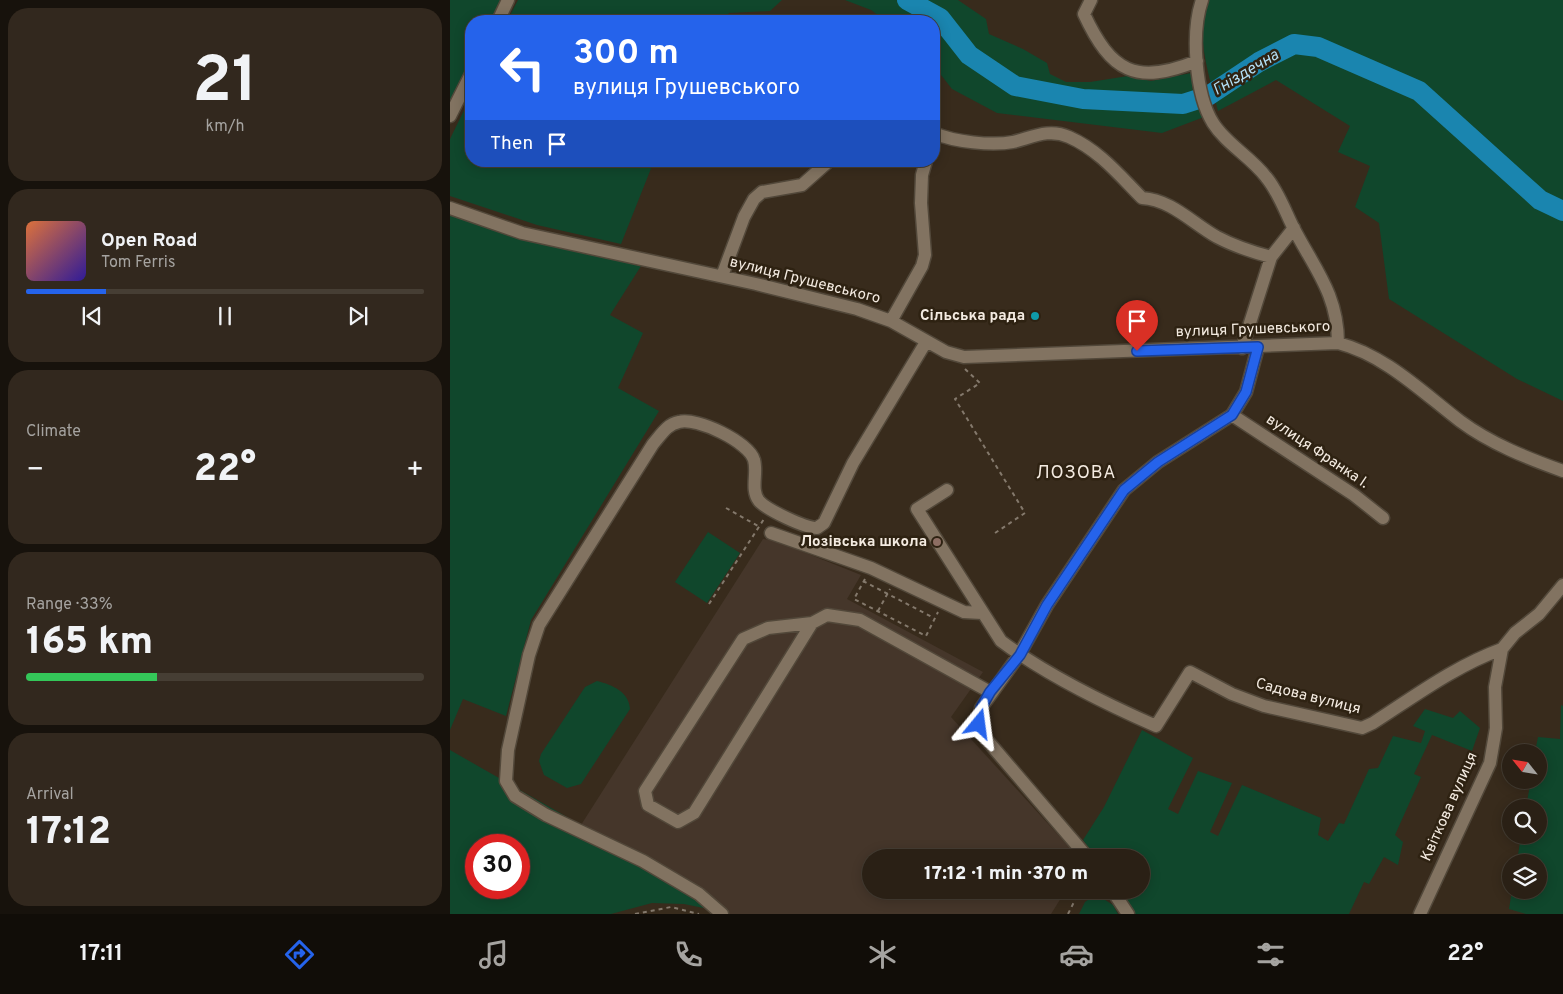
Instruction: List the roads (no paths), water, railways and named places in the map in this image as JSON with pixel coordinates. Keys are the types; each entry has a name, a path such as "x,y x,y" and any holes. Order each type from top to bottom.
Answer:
{"street":[{"path":"501,15 508,0"},
{"path":"1091,0 1084,14 1107,55 1114,61 1140,72 1155,74 1197,62"},
{"path":"1202,0 1198,11 1196,32 1197,62 1200,86 1206,108 1212,123 1224,137 1267,178 1326,283 1335,307 1338,343"},
{"path":"450,116 465,86"},
{"path":"940,138 998,144 1051,133 1068,136 1088,147 1108,162 1142,198 1155,199 1168,205 1216,237 1243,249 1271,257"},
{"path":"722,276 744,217 754,199 762,192 802,185 822,167"},
{"path":"891,321 922,266 925,255 920,203 924,167"},
{"name":"вулиця Грушевського","path":"450,208 522,233 722,276 857,309 891,321 926,342 955,354 980,357 1338,343 1354,347 1376,358 1486,438 1523,456 1563,471"},
{"path":"1242,348 1271,257 1294,228"},
{"path":"722,914 699,894 643,861 546,815 515,796 506,781 508,750 529,656 540,624 619,496 666,428 680,421 696,422 709,426 750,451 754,460 756,496 760,502 810,528 817,528 824,523 853,463 926,342"},
{"path":"1080,849 986,739 979,724 981,708 990,692 1020,655 1047,605 1124,490 1158,462 1232,415 1246,392 1258,347"},
{"name":"вулиця Франка І.","path":"1232,415 1354,495 1383,518"},
{"path":"947,490 917,509 1001,641 1020,655"},
{"path":"771,533 871,568 964,612 982,613"},
{"path":"1502,649 1515,633 1539,614 1563,585"},
{"path":"812,623 694,813 678,822 648,805 645,791 743,639 768,628 812,623 827,615 860,620 990,692"},
{"name":"Садова вулиця","path":"1020,655 1126,713 1156,726 1190,672 1232,694 1264,706 1362,728 1373,723 1442,678 1480,657 1502,649"},
{"name":"Квіткова вулиця","path":"1420,914 1490,763 1496,728 1495,688 1502,649"},
{"path":"1118,899 1128,914"}],"waterway":[{"name":"Гніздечна","path":"907,0 934,15"},
{"name":"Гніздечна","path":"940,18 969,55 1015,86 1083,99 1183,104 1208,96 1259,62 1294,44 1318,47 1419,91 1540,200 1563,211"}],"place":[{"name":"Сільська рада","path":"1035,316"},
{"name":"Лозівська школа","path":"937,542"}],"district":[{"name":"ЛОЗОВА","path":"1076,473"}]}
